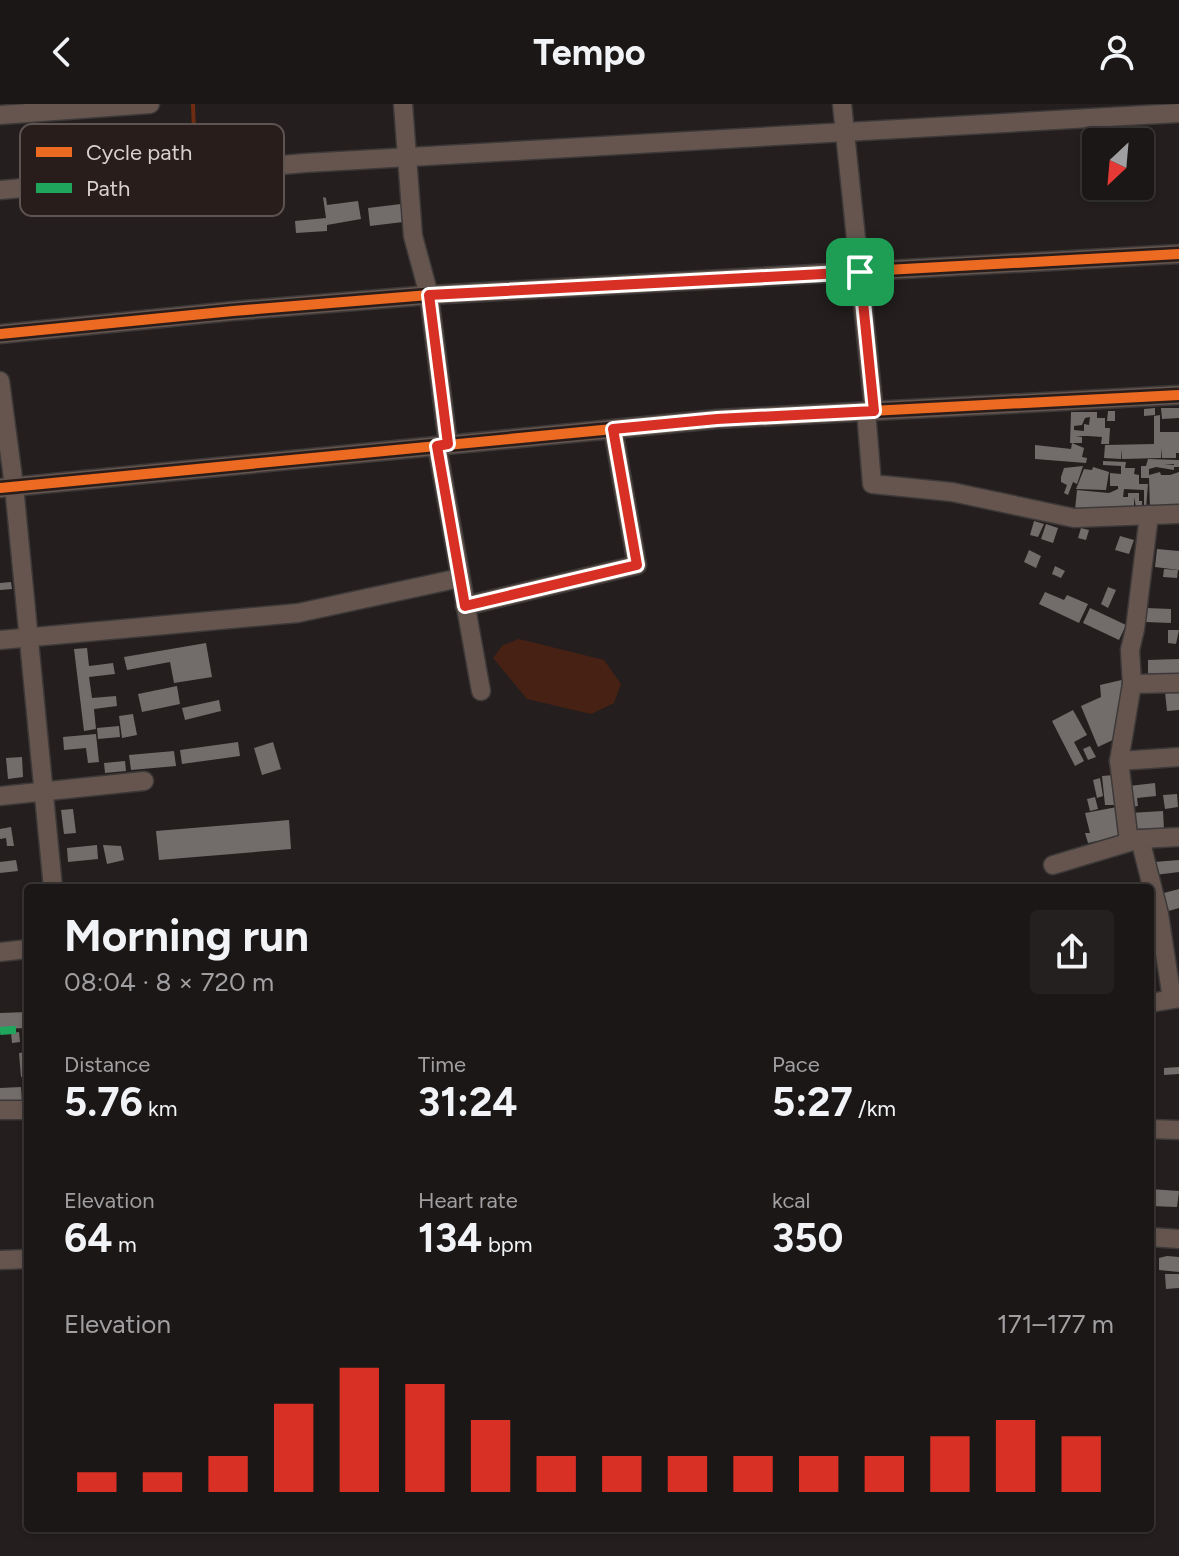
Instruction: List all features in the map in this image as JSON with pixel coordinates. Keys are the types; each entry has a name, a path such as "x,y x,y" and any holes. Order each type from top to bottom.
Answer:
{"street":[{"path":"0,115 150,104"},
{"path":"403,104 413,236 429,295 443,445 460,578 481,691"},
{"path":"842,104 860,272 872,484 952,492 1074,518 1179,514"},
{"path":"284,165 1179,113"},
{"path":"0,190 20,188"},
{"path":"0,334 429,295 1179,254"},
{"path":"0,381 7,487 29,637 53,884"},
{"path":"7,487 717,419 1179,395"},
{"path":"465,606 637,565 613,429"},
{"path":"1149,515 1130,650 1132,684 1119,761 1134,840 1149,884"},
{"path":"0,640 298,613 460,578"},
{"path":"1132,684 1179,683"},
{"path":"1119,761 1179,757"},
{"path":"0,796 144,781"},
{"path":"1053,865 1134,840 1179,837"},
{"path":"1154,899 1176,999 1154,1002"},
{"path":"0,952 24,949"},
{"path":"0,1110 24,1110"},
{"path":"1154,1129 1179,1130"},
{"path":"1154,1237 1179,1239"},
{"path":"0,1260 24,1259"}],"shaded area":[{"path":"519,639 604,660 621,684 614,703 591,714 527,699 493,658 503,645"}],"building":[{"path":"323,197 327,205 358,201 361,219 327,225 327,231 296,233 295,221 326,218"},
{"path":"401,204 403,222 370,226 368,208"},
{"path":"1155,408 1155,415 1144,416 1144,409"},
{"path":"1161,408 1179,408 1179,418 1162,419"},
{"path":"1108,411 1115,411 1115,421 1107,421"},
{"path":"1071,412 1097,412 1097,418 1105,418 1105,428 1110,428 1109,444 1101,444 1102,437 1088,436 1076,436 1082,437 1082,443 1070,443","holes":["1090,417 1089,425 1084,424 1084,431 1074,430 1074,426 1082,425 1085,418"]},
{"path":"1160,415 1160,432 1179,432 1179,453 1176,453 1176,458 1162,458 1162,448 1161,458 1122,459 1122,449 1121,459 1104,458 1105,445 1154,444 1154,416"},
{"path":"1072,443 1084,448 1082,457 1087,458 1086,463 1035,459 1035,445 1071,449"},
{"path":"1148,459 1179,460 1179,467 1174,467 1174,470 1156,467 1149,469 1149,475 1179,472 1179,509 1150,510 1149,478 1141,478 1141,466 1146,466"},
{"path":"1103,461 1126,462 1125,468 1135,468 1134,474 1139,475 1139,484 1148,484 1146,509 1144,490 1124,489 1123,497 1128,497 1128,493 1139,493 1142,507 1136,507 1134,497 1134,511 1075,510 1077,490 1109,493 1118,489 1118,486 1110,486 1110,473 1121,474 1121,466 1103,465"},
{"path":"1083,466 1077,484 1073,482 1068,495 1064,493 1067,485 1061,482 1061,477 1064,468"},
{"path":"1093,467 1109,472 1106,490 1076,489 1084,469 1092,470"},
{"path":"1034,521 1044,524 1038,537 1030,535"},
{"path":"1046,524 1058,528 1053,543 1041,539"},
{"path":"1081,528 1089,530 1086,540 1078,538"},
{"path":"1120,536 1134,540 1129,554 1115,550"},
{"path":"1157,549 1179,551 1179,570 1155,567"},
{"path":"1029,550 1041,556 1036,568 1024,562"},
{"path":"1055,566 1065,571 1061,578 1052,574"},
{"path":"1164,569 1178,570 1177,578 1163,577"},
{"path":"11,582 12,589 0,590 0,583"},
{"path":"1108,587 1116,590 1108,608 1101,604"},
{"path":"1045,592 1064,600 1067,595 1088,604 1079,623 1039,604"},
{"path":"1090,608 1126,625 1119,640 1083,623"},
{"path":"1146,608 1171,609 1171,623 1146,622"},
{"path":"1168,630 1179,630 1176,644 1168,643"},
{"path":"206,643 212,677 174,683 170,662 127,670 124,657"},
{"path":"87,648 89,666 113,663 115,674 89,677 92,698 116,696 117,706 94,709 96,729 84,731 74,649"},
{"path":"1179,659 1179,678 1148,678 1148,660"},
{"path":"1126,679 1117,738 1098,747 1081,706 1101,697 1100,685"},
{"path":"177,686 180,704 142,712 138,694"},
{"path":"1179,691 1179,710 1167,711 1165,692"},
{"path":"219,700 221,711 185,720 182,708"},
{"path":"1073,710 1087,735 1074,742 1084,761 1075,766 1052,721"},
{"path":"133,714 137,735 122,738 119,716"},
{"path":"119,726 120,737 98,739 97,728"},
{"path":"96,734 99,762 88,763 86,748 64,750 63,737"},
{"path":"238,742 240,756 182,764 180,750"},
{"path":"273,742 281,769 262,775 254,748"},
{"path":"1090,746 1096,757 1088,760 1083,749"},
{"path":"174,751 176,766 131,770 129,755"},
{"path":"22,757 23,777 8,779 6,758"},
{"path":"125,761 126,771 105,773 104,763"},
{"path":"1114,775 1116,805 1105,805 1102,776"},
{"path":"1100,778 1103,796 1097,798 1093,780"},
{"path":"1155,783 1156,796 1137,798 1138,806 1131,807 1129,786"},
{"path":"1177,794 1178,807 1165,809 1163,795"},
{"path":"1095,797 1098,809 1090,811 1087,799"},
{"path":"1117,807 1120,836 1088,843 1085,833 1090,833 1085,813"},
{"path":"73,809 76,833 64,834 61,810"},
{"path":"1163,811 1164,829 1131,831 1130,813"},
{"path":"289,820 291,849 159,860 156,831"},
{"path":"11,827 14,846 7,846 6,838 0,839 0,829"},
{"path":"97,845 98,859 68,862 67,848"},
{"path":"103,845 121,846 124,860 107,864"},
{"path":"16,860 18,871 0,873 0,862"},
{"path":"1179,860 1179,872 1155,875 1154,862"},
{"path":"1179,889 1179,908 1165,912 1160,894"},
{"path":"24,1012 24,1028 0,1029 0,1013"},
{"path":"19,1032 20,1042 12,1043 11,1033"},
{"path":"24,1052 24,1077 21,1077 19,1053"},
{"path":"1179,1067 1179,1074 1164,1075 1164,1068"},
{"path":"21,1087 22,1104 0,1104 0,1088"},
{"path":"1154,1189 1179,1191 1177,1207 1154,1206"},
{"path":"1179,1257 1179,1272 1159,1270 1159,1258"},
{"path":"1165,1274 1179,1274 1179,1288 1166,1289"}],"waterway":[{"path":"193,104 194,124"}],"marked path":[{"path":"0,1031 24,1029"}],"cycle path":[{"path":"0,334 429,295 1179,254"},
{"path":"0,488 717,419 1179,395"}],"route":[{"path":"860,272 874,411 717,419 613,429 637,565 465,606 437,446 448,444 429,295 860,272"}]}
